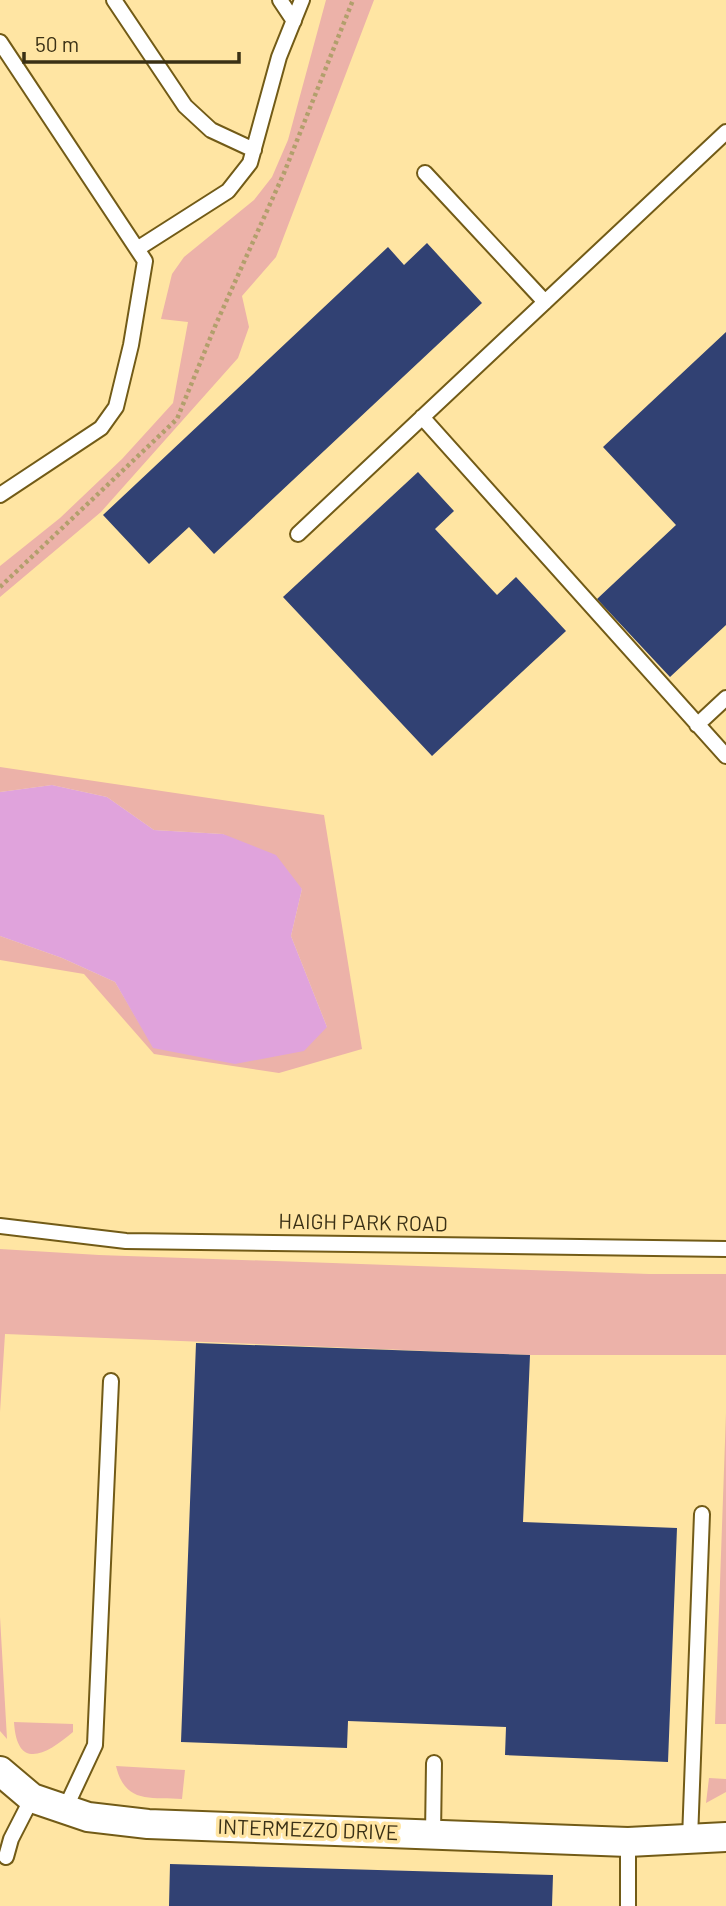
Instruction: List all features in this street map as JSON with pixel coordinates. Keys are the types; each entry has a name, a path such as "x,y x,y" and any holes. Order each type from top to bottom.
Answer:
{"street":[{"name":"INTERMEZZO DRIVE","path":"0,1772 32,1798 88,1817 148,1824 628,1842 726,1837"}],"lane":[{"path":"114,0 184,106 211,130 254,150"},
{"path":"280,0 294,21"},
{"path":"138,249 228,191 250,163 279,57 302,0"},
{"path":"0,42 145,261 131,345 116,407 101,428 0,495"},
{"path":"298,534 726,132"},
{"path":"425,173 545,302"},
{"path":"422,417 726,757"},
{"path":"697,724 726,698"},
{"name":"HAIGH PARK ROAD","path":"0,1226 126,1241 726,1249"},
{"path":"65,1809 95,1745 111,1381"},
{"path":"690,1839 702,1514"},
{"path":"433,1835 434,1763"},
{"path":"6,1857 11,1839 32,1798"},
{"path":"628,1842 628,1906"}],"path":[{"path":"0,587 177,419 216,324 284,173 353,0"}],"shaded area":[{"path":"326,0 374,0 276,257 242,296 249,327 238,358 101,512 0,597 0,566 60,518 122,459 173,403 188,322 161,319 172,274 184,257 254,200 272,177 288,140"},
{"path":"0,767 324,815 362,1049 279,1073 154,1054 84,974 0,960 0,936 62,958 115,982 154,1048 327,1027 291,936 302,889 223,834 154,830 107,797 52,785 0,792"},
{"path":"52,785 107,797 154,830 223,834 276,855 302,889 291,936 327,1027 304,1051 235,1064 153,1048 115,982 62,958 0,936 0,792"},
{"path":"0,1249 99,1255 649,1274 726,1274 726,1355 530,1355 5,1334 0,1412"},
{"path":"726,1413 726,1724 715,1724"},
{"path":"0,1617 7,1739 0,1731"},
{"path":"14,1722 73,1724 73,1732 44,1752 27,1753 16,1738"},
{"path":"116,1766 185,1770 182,1799 149,1798 132,1793 120,1778"},
{"path":"709,1778 726,1779 726,1792 706,1803"}],"building":[{"path":"427,243 482,303 214,554 189,527 149,564 103,515 388,247 404,265"},
{"path":"726,332 726,625 670,677 597,599 676,525 603,447"},
{"path":"418,472 454,511 435,529 497,595 516,577 566,631 432,756 283,597"},
{"path":"196,1343 530,1355 523,1522 677,1528 668,1762 505,1755 506,1727 348,1721 347,1748 181,1742"},
{"path":"170,1864 553,1875 552,1906 169,1906"}]}
